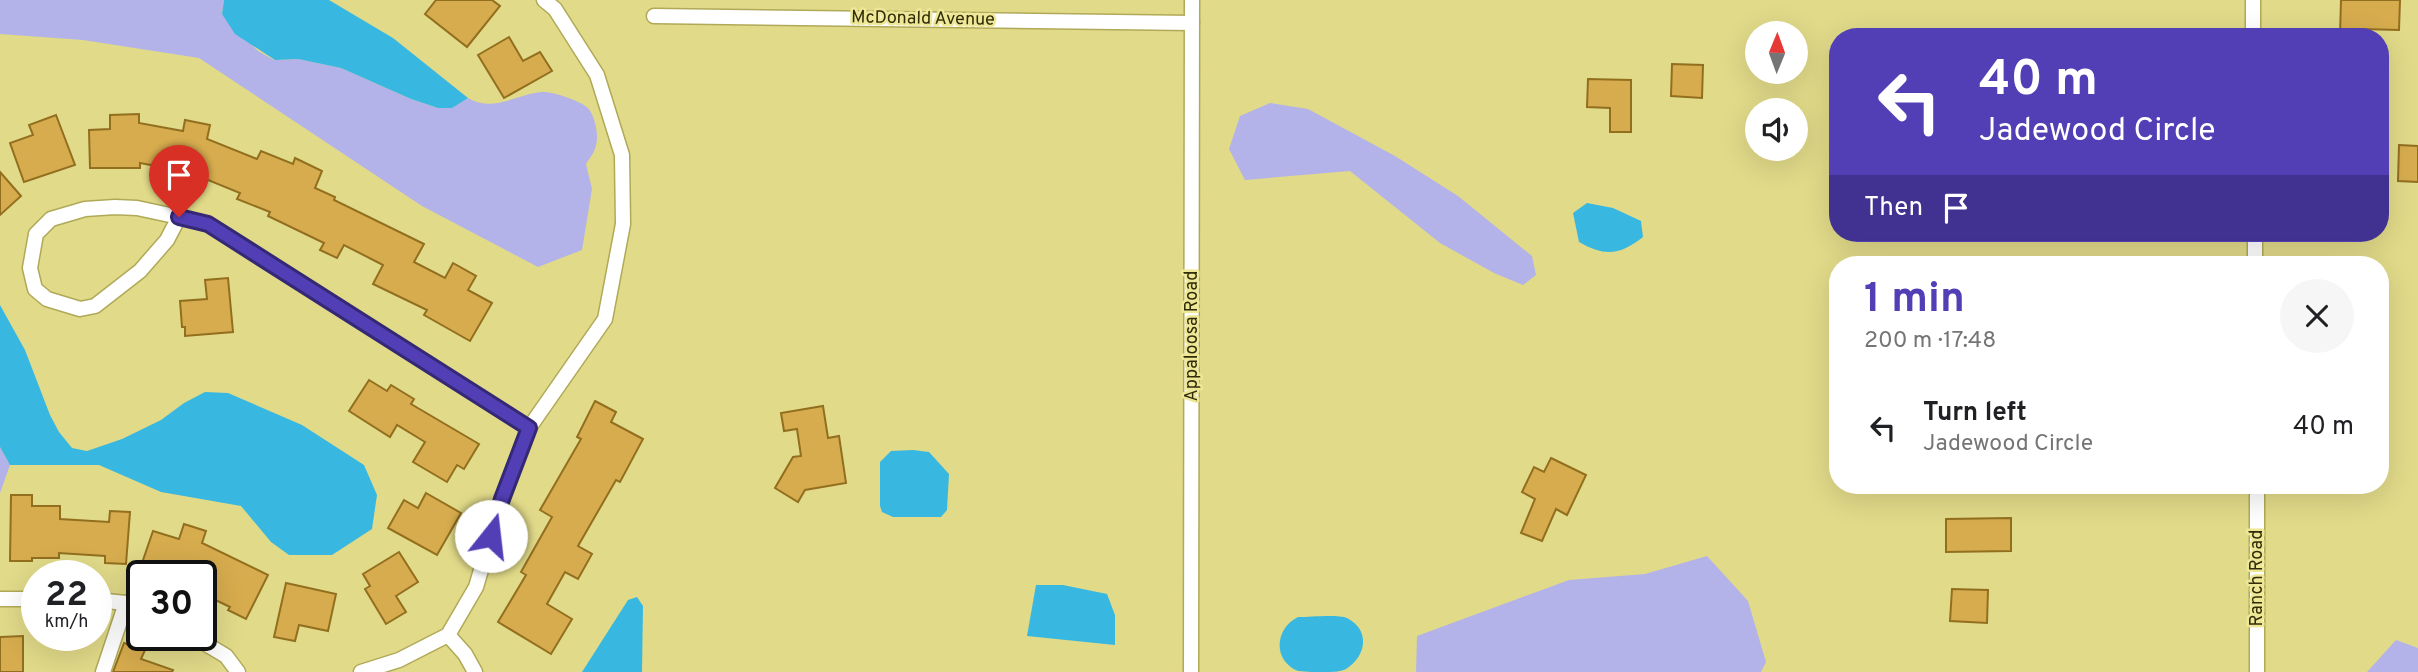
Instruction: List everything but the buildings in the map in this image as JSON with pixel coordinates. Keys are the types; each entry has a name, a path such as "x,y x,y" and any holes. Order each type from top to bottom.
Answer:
{"street":[{"path":"361,672 399,660 449,635 476,587 502,499 529,428 605,319 623,224 622,155 597,75 555,9 544,0"},
{"name":"Appaloosa Road","path":"1191,672 1192,0"},
{"path":"2253,0 2253,28"},
{"name":"McDonald Avenue","path":"654,16 1192,23"},
{"path":"179,217 167,240 140,271 95,306 79,309 63,305 47,299 35,289 30,268 31,250 36,234 51,219 85,209 114,207 137,208 179,217 208,224 529,428"},
{"name":"Ranch Road","path":"2256,494 2257,672"},
{"path":"0,599 21,599"},
{"path":"103,672 126,603 112,602"},
{"path":"449,635 465,654 475,672"},
{"path":"217,651 226,656 238,672"}],"shaded area":[{"path":"0,0 224,0 222,14 258,51 274,60 298,59 341,68 438,108 452,107 468,98 487,104 542,92 573,100 590,111 597,136 594,150 586,164 592,189 582,250 538,267 422,206 199,58 83,40 0,34"},
{"path":"224,0 329,0 393,38 468,98 452,108 438,108 341,68 298,59 275,60 235,34 222,14"},
{"path":"1270,103 1308,109 1395,156 1458,196 1532,256 1536,275 1523,285 1494,273 1440,243 1350,171 1245,180 1229,149 1240,116"},
{"path":"1587,203 1613,208 1641,221 1643,237 1612,252 1597,250 1579,242 1573,213"},
{"path":"0,305 25,350 50,415 72,448 87,451 122,439 161,420 205,392 228,393 302,425 364,465 377,495 372,529 332,555 289,555 271,542 241,506 161,492 99,465 10,465 0,447"},
{"path":"0,447 10,465 0,493"},
{"path":"891,451 929,452 949,474 947,510 941,517 893,517 882,512 880,462"},
{"path":"1707,556 1748,601 1766,662 1761,672 1416,672 1417,636 1569,580 1645,574"},
{"path":"1036,585 1063,585 1107,594 1115,615 1115,645 1027,636"},
{"path":"637,597 643,606 642,672 582,672 628,600"},
{"path":"1337,616 1355,623 1363,636 1358,658 1346,669 1336,672 1298,671 1290,666 1281,653 1281,637 1284,629 1298,617"},
{"path":"2396,640 2418,648 2418,672 2367,672"}],"route":[{"path":"179,217 208,224 529,428 491,536"}]}
